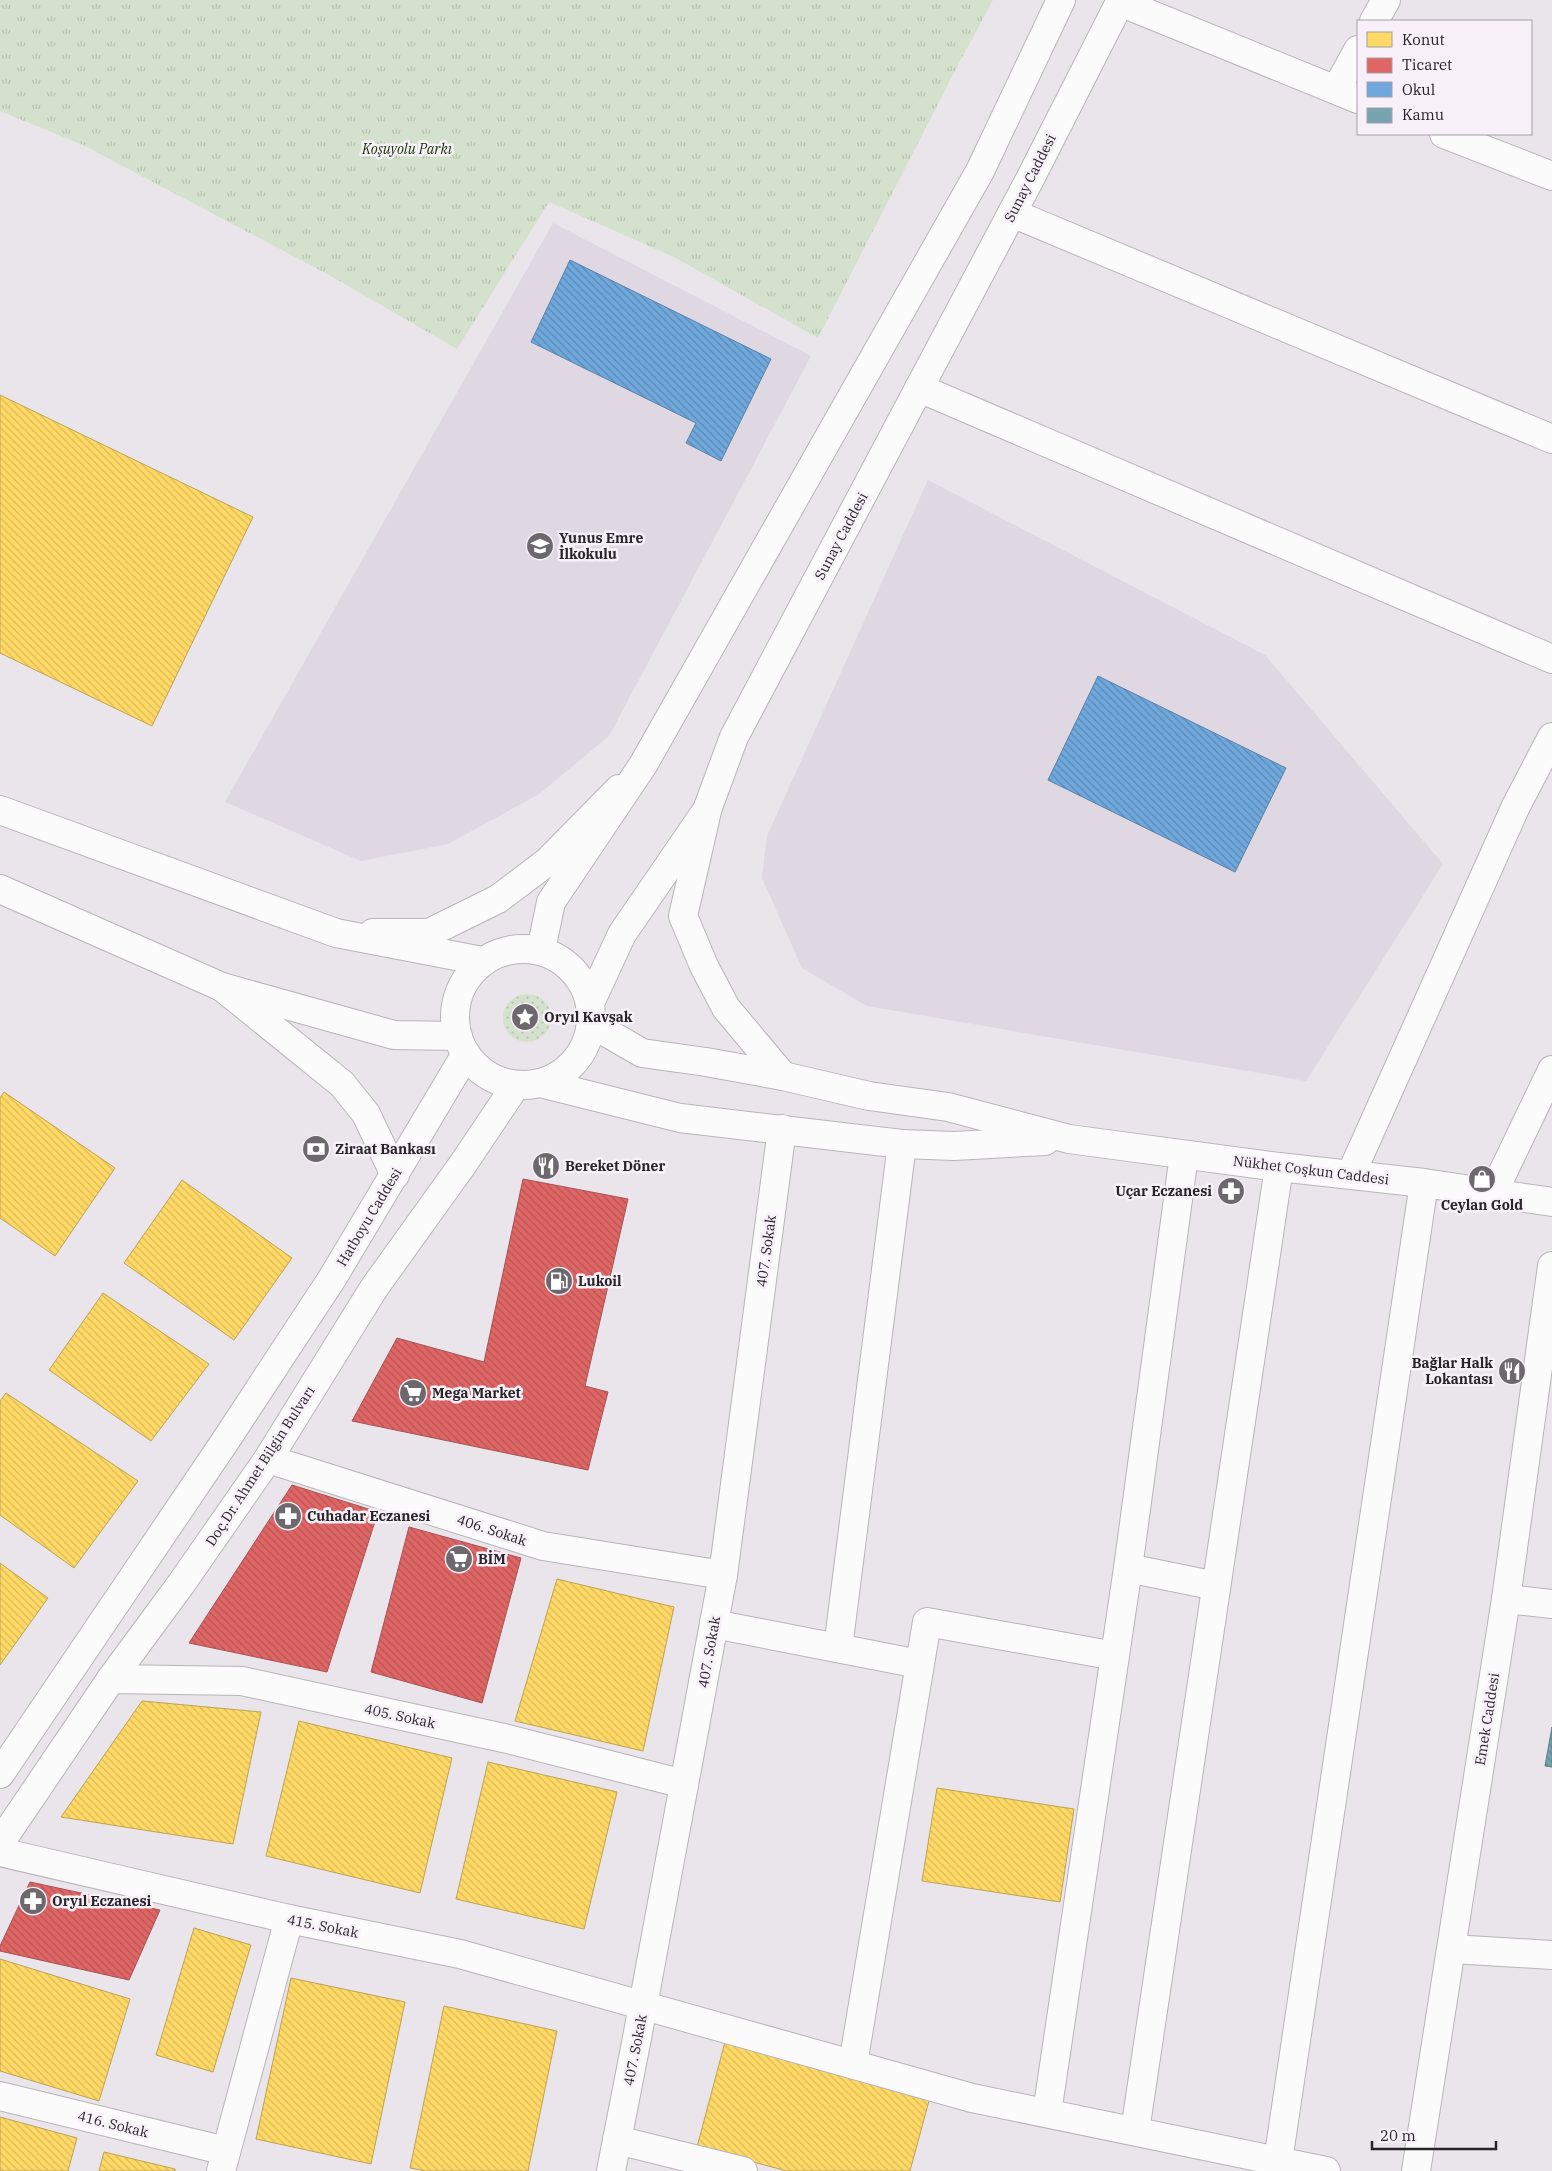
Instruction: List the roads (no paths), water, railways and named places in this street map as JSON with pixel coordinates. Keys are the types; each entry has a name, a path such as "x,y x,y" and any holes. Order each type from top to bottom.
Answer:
{"street":[{"path":"541,950 551,902 643,764 980,171 1061,0"},
{"path":"1375,20 1386,0"},
{"path":"1121,1 1347,94 1357,54"},
{"name":"Sunay Caddesi","path":"783,1076 726,1008 704,966 683,916 707,810 734,737 1012,213 1121,1"},
{"path":"1447,135 1550,172"},
{"path":"1012,213 1552,439"},
{"path":"919,388 1552,659"},
{"path":"1351,1174 1516,806 1552,738"},
{"path":"336,933 429,933 498,899 547,862 643,764"},
{"path":"0,810 336,933 482,961"},
{"path":"528,1084 559,1075 575,1062 586,1044 591,1014 622,934 707,810"},
{"path":"0,889 222,986 394,1035 462,1045"},
{"path":"521,948 541,950 559,957 573,970 584,985 591,1014 642,1053 706,1062 783,1076 869,1096 948,1108 1069,1139 954,1146 902,1144 680,1118 528,1084 504,1082 483,1072 462,1045 455,1016 458,995 468,976 482,961 501,952 521,948"},
{"path":"222,986 342,1084 366,1114 394,1175"},
{"name":"Hatboyu Caddesi","path":"0,1774 226,1440 333,1277 394,1175 462,1045"},
{"path":"1493,1193 1552,1070"},
{"name":"Doç.Dr. Ahmet Bilgin Bulvarı","path":"0,1843 111,1679 181,1584 268,1459 374,1288 463,1164 528,1084"},
{"name":"407. Sokak","path":"610,2171 644,2005 723,1575 782,1129"},
{"name":"Nükhet Coşkun Caddesi","path":"1069,1139 1278,1168 1424,1183 1552,1202"},
{"path":"838,1648 902,1144"},
{"path":"1047,2113 1128,1568 1184,1155"},
{"path":"1135,2132 1278,1168"},
{"path":"1278,2161 1424,1183"},
{"name":"Emek Caddesi","path":"1416,2171 1506,1598 1552,1266"},
{"name":"406. Sokak","path":"268,1459 542,1546 723,1575"},
{"path":"1128,1568 1216,1586"},
{"path":"1506,1598 1552,1604"},
{"path":"853,2064 927,1622 1115,1656"},
{"path":"714,1624 920,1664"},
{"name":"405. Sokak","path":"111,1679 242,1681 508,1739 684,1784"},
{"name":"415. Sokak","path":"0,1852 289,1920 460,1954 972,2098 1326,2171"},
{"path":"223,2161 289,1920"},
{"path":"1452,1949 1552,1955"},
{"name":"416. Sokak","path":"0,2096 223,2161"},
{"path":"617,2140 743,2171"}],"place":[{"name":"Yunus Emre İlkokulu","path":"540,546"},
{"name":"Oryıl Kavşak","path":"525,1017"},
{"name":"Ziraat Bankası","path":"316,1149"},
{"name":"Bereket Döner","path":"546,1166"},
{"name":"Ceylan Gold","path":"1482,1179"},
{"name":"Uçar Eczanesi","path":"1231,1191"},
{"name":"Lukoil","path":"559,1281"},
{"name":"Bağlar Halk Lokantası","path":"1512,1371"},
{"name":"Mega Market","path":"413,1393"},
{"name":"Cuhadar Eczanesi","path":"288,1516"},
{"name":"BİM","path":"459,1559"},
{"name":"Oryıl Eczanesi","path":"33,1901"}],"park label":[{"name":"Koşuyolu Parkı","path":"407,149"}]}
